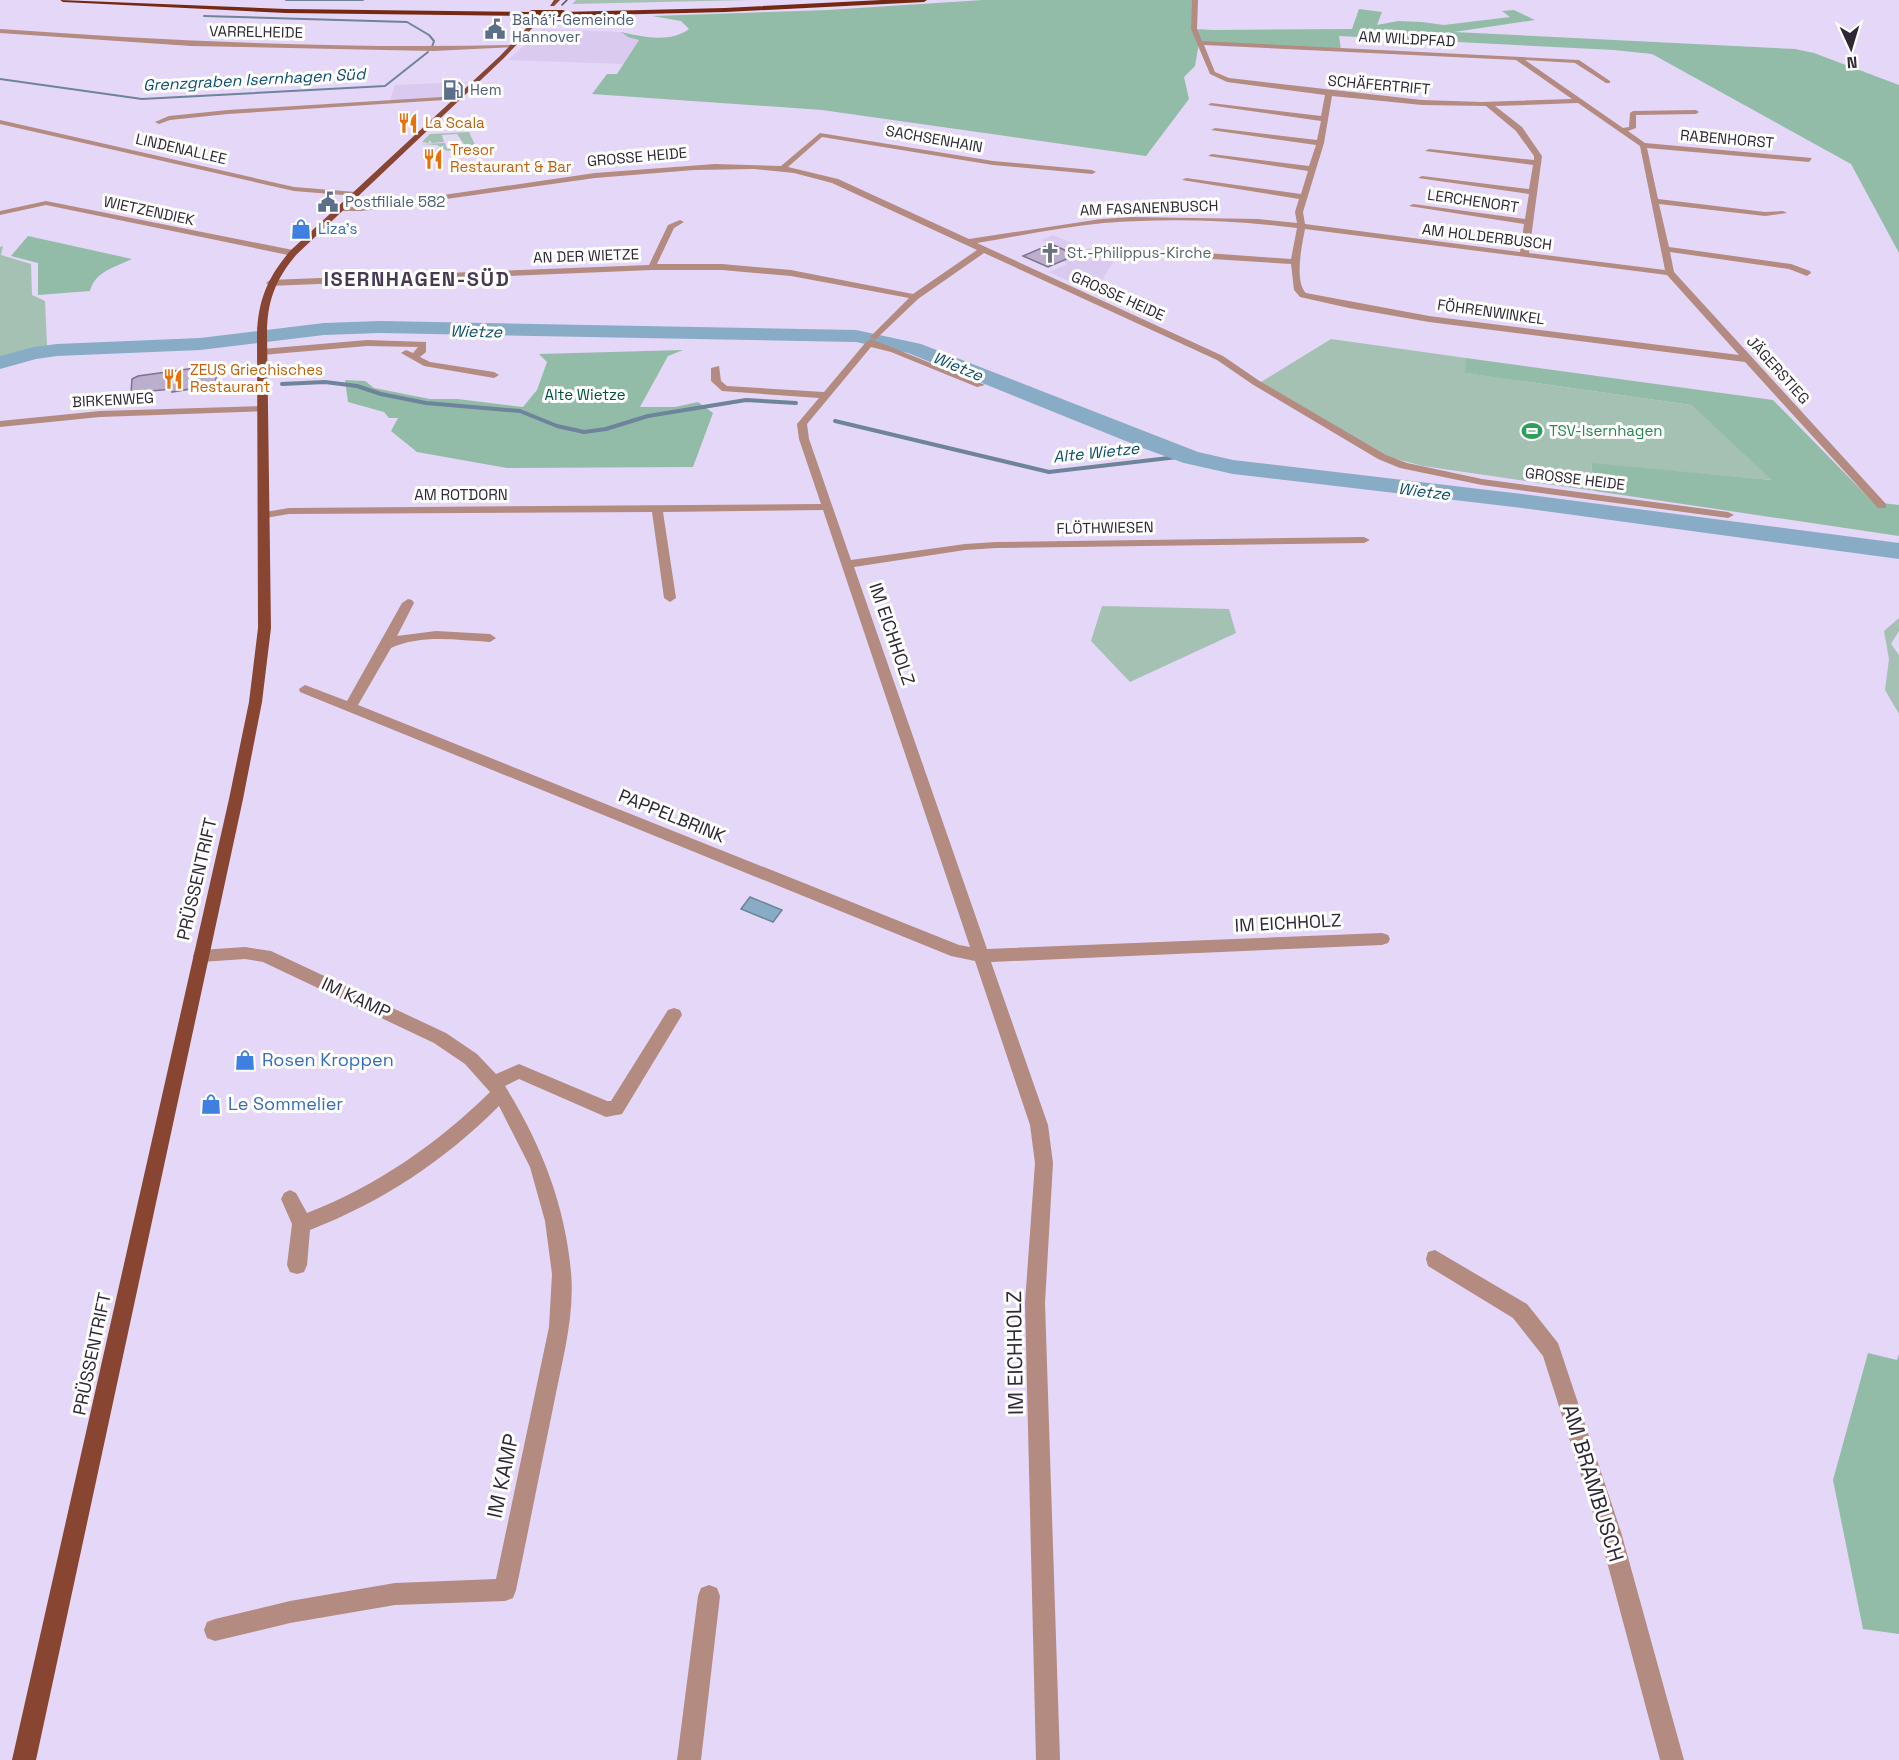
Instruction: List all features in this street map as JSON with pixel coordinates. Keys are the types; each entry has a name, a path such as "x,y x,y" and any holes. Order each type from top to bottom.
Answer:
{"highway":[{"path":"63,0 286,11 537,14 838,0"},
{"path":"150,0 537,14"},
{"path":"565,11 725,10 924,0"}],"main road":[{"name":"PRÜSSENTRIFT","path":"24,1760 236,799 263,653 266,603 262,305 270,283 293,253 512,47 537,14"}],"street":[{"path":"1195,0 1194,29 1199,43"},
{"name":"VARRELHEIDE","path":"2,32 191,44 433,49 512,47"},
{"name":"AM WILDPFAD","path":"1199,43 1577,61 1608,82"},
{"name":"SCHÄFERTRIFT","path":"1199,43 1212,73 1217,77 1329,94 1428,103 1579,101"},
{"path":"1517,58 1643,145 1670,273"},
{"path":"1301,226 1299,212 1320,143 1329,94"},
{"path":"159,122 169,118 228,112 458,98"},
{"path":"1429,151 1538,163 1538,156 1528,139 1488,104"},
{"path":"1211,105 1325,119"},
{"path":"1623,130 1632,128 1631,114 1633,112 1696,112"},
{"name":"LINDENALLEE","path":"0,123 294,189 356,194"},
{"path":"1215,130 1320,143"},
{"name":"SACHSENHAIN","path":"784,167 820,135 993,163 1092,172"},
{"name":"RABENHORST","path":"1643,145 1809,160"},
{"path":"1212,156 1312,169"},
{"name":"LERCHENORT","path":"1524,255 1538,163"},
{"name":"GROSSE HEIDE","path":"340,209 361,209 628,171 719,166 784,167 835,181 1220,358 1255,382 1382,457 1404,466 1482,482 1728,515"},
{"name":"LERCHENORT","path":"1422,178 1533,192"},
{"name":"AM FASANENBUSCH","path":"1186,180 1304,196"},
{"path":"1654,201 1765,214 1783,213"},
{"name":"WIETZENDIEK","path":"0,213 46,203 293,253"},
{"name":"LERCHENORT","path":"1413,207 1529,222"},
{"name":"AM FASANENBUSCH","path":"967,242 1072,224 1132,219 1257,221 1301,226"},
{"name":"AN DER WIETZE","path":"652,267 671,227 680,222"},
{"name":"AM HOLDERBUSCH","path":"1301,226 1670,273"},
{"name":"FÖHRENWINKEL","path":"1301,226 1295,262 1298,290 1313,298 1429,319 1748,359"},
{"path":"1665,249 1791,267 1807,273"},
{"name":"IM EICHHOLZ","path":"982,250 915,297 872,341 802,424 804,439 1039,1125 1044,1163 1035,1303 1048,1760"},
{"path":"1164,253 1295,262"},
{"name":"AN DER WIETZE","path":"270,283 652,267 756,269 825,279 915,297"},
{"name":"JÄGERSTIEG","path":"1670,273 1882,506"},
{"path":"872,341 980,385"},
{"path":"262,342 367,343 414,356 427,364 494,375"},
{"path":"716,368 715,381 718,386 725,389 826,395"},
{"name":"BIRKENWEG","path":"0,424 100,414 263,409"},
{"name":"AM ROTDORN","path":"265,515 289,511 827,507"},
{"path":"657,508 670,598"},
{"name":"FLÖTHWIESEN","path":"847,564 996,544 1364,540"},
{"path":"351,706 408,603"},
{"path":"386,645 401,638 412,637 490,638"},
{"name":"PAPPELBRINK","path":"305,689 957,951 981,956"},
{"name":"IM EICHHOLZ","path":"981,956 1382,939"},
{"name":"IM KAMP","path":"201,956 246,954 265,956 440,1038 471,1059 497,1088 515,1117 539,1166 554,1221 562,1274 559,1327 505,1590 395,1594 290,1612 215,1629"},
{"path":"301,1224 331,1214 390,1182 425,1159 478,1116 497,1088 519,1071 606,1109 616,1108 674,1015"},
{"path":"290,1199 296,1207 301,1224 297,1265"},
{"name":"AM BRAMBUSCH","path":"1436,1259 1520,1311 1551,1350 1610,1533 1672,1760"},
{"path":"688,1760 709,1596"}],"shaded area":[{"path":"543,29 621,32 628,37 640,39 623,64 508,60"},
{"path":"467,82 450,97 390,101 395,85"},
{"path":"1053,235 1085,249 1124,245 1094,293 1049,272 1067,264 1062,261 1075,255 1041,240"}],"green space":[{"path":"576,0 749,0 572,4"},
{"path":"983,0 1195,0 1194,29 1214,30 1352,29 1359,9 1382,12 1377,25 1398,21 1444,25 1510,17 1502,11 1514,10 1535,20 1454,32 1795,49 1814,53 1899,85 1899,253 1851,164 1652,54 1614,50 1339,36 1341,50 1199,43 1195,66 1184,77 1189,99 1146,156 822,110 592,94 607,74 617,74 639,40 621,32 647,37 665,37 674,36 689,29 681,21 652,16 828,10"},
{"path":"469,132 477,149 447,151 437,145 420,144 445,143 447,149 466,147 457,134 442,135 444,142 432,143 429,140 429,143 422,142 430,134"},
{"path":"28,236 132,259 101,274 90,291 38,295 38,263 11,256"},
{"path":"3,246 1,255 31,264 32,295 45,301 47,345 55,352 14,359 0,365 0,247"},
{"name":"TSV-Isernhagen","path":"1331,339 1466,358 1466,373 1691,405 1773,480 1591,464 1595,491 1423,466 1389,457 1261,382"},
{"path":"683,350 668,356 640,407 675,407 698,402 713,413 693,467 507,468 417,452 391,431 398,418 389,418 384,412 348,402 345,380 365,381 374,388 430,399 458,399 523,407 537,390 547,362 539,354"},
{"path":"1466,358 1773,400 1873,502 1899,505 1899,536 1595,491 1591,463 1772,480 1691,405 1465,373"},
{"path":"1102,606 1229,609 1236,633 1130,682 1091,641"},
{"path":"1899,618 1899,631 1891,644 1899,655 1899,714 1885,690 1889,659 1884,631"},
{"path":"1868,1353 1897,1360 1899,1354 1899,1634 1863,1629 1833,1480"}],"water":[{"path":"750,897 782,910 773,922 741,909"}],"building":[{"name":"St.-Philippus-Kirche","path":"1051,244 1076,255 1048,267 1023,256"},
{"name":"ZEUS Griechisches Restaurant","path":"216,365 216,383 172,392 172,389 131,393 132,379 138,376"}],"waterway":[{"path":"286,0 363,0"},
{"path":"204,16 407,22 429,35 434,41 432,47"},
{"name":"Grenzgraben Isernhagen Süd","path":"0,79 142,99 385,86 428,52"},
{"name":"Wietze","path":"0,363 34,353 57,350 200,344 324,329 380,327 856,336 914,348 1156,445 1192,458 1233,467 1522,501 1899,551"},
{"name":"Alte Wietze","path":"282,384 325,382 357,386 381,394 426,403 520,411 557,426 584,432 606,429 648,416 746,400 796,403"},
{"name":"Alte Wietze","path":"835,421 1049,472 1186,456"}],"tram line":[{"path":"562,5 567,0"}],"place":[{"name":"Bahá'í-Gemeinde Hannover","path":"495,29"},
{"name":"Hem","path":"453,90"},
{"name":"La Scala","path":"408,123"},
{"name":"Tresor Restaurant & Bar","path":"433,159"},
{"name":"Postfiliale 582","path":"328,202"},
{"name":"Liza's","path":"301,229"},
{"name":"St.-Philippus-Kirche","path":"1050,253"},
{"name":"ZEUS Griechisches Restaurant","path":"173,379"},
{"name":"TSV-Isernhagen","path":"1532,431"},
{"name":"Rosen Kroppen","path":"245,1060"},
{"name":"Le Sommelier","path":"211,1104"}],"district":[{"name":"ISERNHAGEN-SÜD","path":"417,279"}]}
